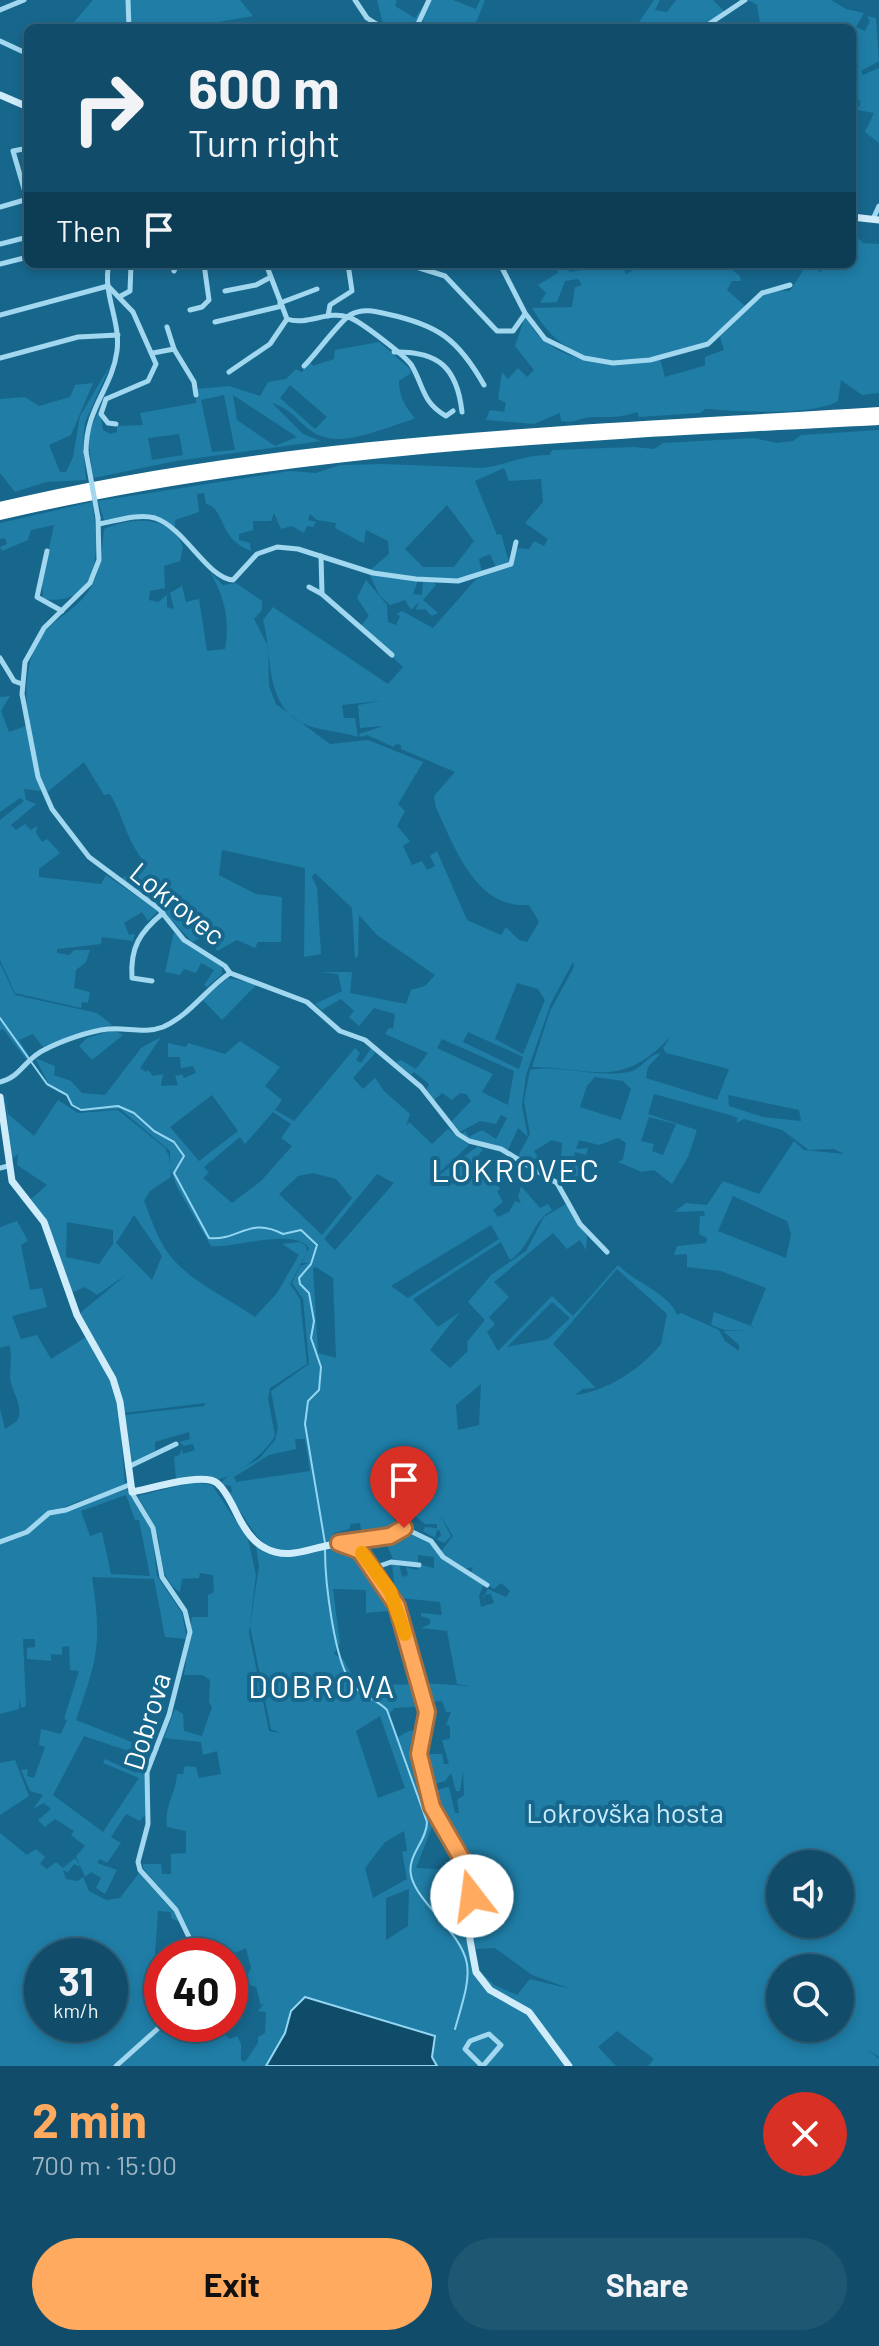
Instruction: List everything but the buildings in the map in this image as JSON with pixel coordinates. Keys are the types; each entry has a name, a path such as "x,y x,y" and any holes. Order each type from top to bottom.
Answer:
{"highway":[{"path":"0,507 179,471 331,449 879,412"},
{"path":"0,515 218,472 336,457 879,420"}],"street":[{"path":"0,10 24,0"},
{"path":"128,0 129,24"},
{"path":"355,0 367,18 377,24"},
{"path":"418,24 429,0"},
{"path":"709,24 745,0"},
{"path":"0,41 24,52"},
{"path":"0,95 24,106"},
{"path":"24,149 13,151 24,190"},
{"path":"19,175 24,174"},
{"path":"0,207 24,200"},
{"path":"856,217 876,219 879,206"},
{"path":"0,244 24,238"},
{"path":"0,264 24,258"},
{"path":"0,658 14,681 22,684 31,648 44,628 85,590 95,573 100,549 99,521 86,452 89,419 113,365 118,335 108,286 108,268"},
{"path":"119,297 127,295 132,286 129,268"},
{"path":"190,310 202,307 209,300 205,268"},
{"path":"267,268 287,319"},
{"path":"328,316 330,305 352,291 349,268"},
{"path":"420,268 445,276 497,331 513,331 525,313"},
{"path":"502,268 525,313 545,339 584,358 613,363 642,361 708,344 762,293 790,285"},
{"path":"225,291 256,285 269,278"},
{"path":"108,286 133,312 153,353 155,370 148,381 106,399 101,414 108,423 116,424"},
{"path":"0,315 108,286"},
{"path":"215,322 281,304 317,289"},
{"path":"287,319 298,322 347,316 365,310 434,327 467,355 484,385"},
{"path":"347,316 371,329 393,352 411,364 426,401 446,416 453,411"},
{"path":"304,366 347,316"},
{"path":"229,372 270,344 287,319"},
{"path":"167,327 174,349 194,382 196,395"},
{"path":"0,358 78,337 118,335"},
{"path":"153,353 174,349"},
{"path":"393,352 428,353 439,361 454,379 462,412"},
{"path":"99,521 139,517 157,519 196,548 225,579 233,580 252,557 270,548 298,549 373,573 458,581 511,564 516,542"},
{"path":"47,551 38,599 62,611"},
{"path":"321,556 322,594"},
{"path":"309,587 322,594 392,655"},
{"name":"Lokrovec","path":"0,1082 12,1078 47,1048 105,1029 135,1031 164,1026 185,1013 230,973 225,966 184,940 163,913 103,869 78,845 46,798 35,760 22,684"},
{"path":"152,981 132,978 135,945 140,932 163,913"},
{"path":"230,973 307,1002 340,1031 365,1040 421,1087 458,1134 469,1141 501,1149 557,1183 580,1224 607,1252"},
{"path":"0,1097 4,1167 16,1188 44,1222 77,1315 113,1379 120,1402 131,1488"},
{"path":"127,1467 142,1464 159,1450 176,1444"},
{"path":"0,1542 27,1532 49,1513 131,1488 195,1479 213,1481 223,1491 251,1537 265,1549 293,1554 339,1543 390,1536 404,1528 431,1541 443,1557 487,1585"},
{"name":"Dobrova","path":"131,1488 153,1528 162,1577 185,1611 190,1632 169,1715 147,1772 148,1824 138,1862 140,1870 176,1910 189,1938"},
{"path":"339,1543 360,1551 397,1606 427,1712 419,1754 432,1807 455,1844 471,1880 470,1940 476,1972 490,1990 529,2012 569,2066"},
{"path":"374,1568 391,1562 419,1565"},
{"path":"489,2034 501,2045 482,2066 465,2049 470,2041 489,2034"},
{"path":"116,2066 144,2041"}],"green space":[{"path":"93,0 127,0 128,24 72,24"},
{"path":"129,0 240,0 253,16 214,24 130,24"},
{"path":"377,0 397,0 395,6 415,18 428,0 417,24 383,24"},
{"path":"430,0 453,0 476,9 480,0 485,0 476,24 430,24 419,19"},
{"path":"654,0 660,0 655,10 667,12 676,0 713,0 724,11 706,24 638,24"},
{"path":"748,0 831,0 846,9 864,13 856,27 856,24 760,24 757,5"},
{"path":"867,16 876,18 879,61 861,71 863,75 879,68 879,143 865,132 874,113 856,110 860,100 856,101 856,27 865,31 870,21"},
{"path":"856,239 863,243 879,244 879,393 862,395 841,380 838,401 792,411 705,409 700,413 639,417 637,412 571,422 561,421 560,413 534,424 486,420 490,410 504,412 506,403 498,399 502,372 508,379 518,368 527,377 534,370 515,346 525,317 540,337 567,354 597,362 660,359 665,377 705,365 705,357 724,350 720,337 759,296 775,290 790,291 804,268 816,268 821,273 822,268 856,268"},
{"path":"556,268 568,268 569,272 623,268 626,274 637,268 729,268 740,276 741,281 732,281 727,290 745,306 720,335 702,345 630,361 591,358 559,341 532,308 572,307 575,287 582,285 578,279 565,281 557,302 540,303 546,293 538,285 558,273"},
{"path":"379,342 410,369 411,373 399,381 399,386 403,401 415,418 361,436 335,439 313,432 272,403 303,434 321,441 176,461 93,478 88,436 111,381 100,410 103,430 110,434 117,432 117,426 143,425 140,413 196,403 197,389 229,386 260,396 268,382 286,379 296,369 302,372 310,362 313,366 334,359 335,350","holes":["290,385 327,417 315,429 280,398","224,395 235,450 212,452 201,400","233,395 297,437 275,446 237,420","179,434 183,455 152,460 148,438"]},
{"path":"111,364 85,422 86,480 46,482 15,492 0,473 0,399 25,397 39,406 70,397 75,385 93,383 71,435 49,445 60,472 66,472 73,457 80,416"},
{"name":"Lokrovška hosta","path":"879,430 879,2057 867,2049 879,2059 879,2066 648,2066 654,2059 617,2031 598,2047 616,2066 118,2066 145,2042 240,2042 241,2060 245,2062 258,2043 258,2037 265,2033 266,2012 258,2011 266,2002 261,2006 256,1987 248,1985 251,1968 248,1938 191,1938 178,1910 143,1868 143,1864 161,1864 162,1874 171,1874 171,1854 186,1853 186,1831 167,1827 167,1812 177,1774 183,1774 185,1766 196,1767 199,1778 221,1774 217,1751 203,1755 201,1742 164,1738 175,1709 183,1714 184,1731 202,1736 212,1707 209,1702 210,1680 202,1675 184,1675 192,1617 208,1617 208,1595 214,1592 213,1575 200,1573 199,1578 182,1579 180,1592 173,1586 164,1573 156,1532 138,1496 193,1482 212,1485 248,1539 256,1575 249,1633 269,1731 280,1733 271,1729 250,1626 259,1566 256,1546 290,1556 329,1546 353,1549 375,1572 397,1610 366,1613 366,1590 333,1589 340,1643 334,1654 343,1659 361,1690 376,1690 377,1685 419,1684 425,1706 394,1708 389,1715 398,1737 409,1731 422,1731 417,1751 423,1773 412,1782 424,1777 432,1819 454,1846 468,1876 471,1962 494,1985 517,1995 530,1979 571,1989 532,1975 495,1948 473,1949 473,1879 460,1849 437,1812 431,1791 449,1787 455,1813 459,1813 457,1800 464,1795 463,1771 460,1791 456,1791 451,1773 445,1781 431,1785 421,1749 423,1747 424,1754 442,1754 444,1764 449,1764 442,1740 450,1739 450,1726 446,1725 451,1712 446,1712 442,1701 428,1702 423,1683 470,1686 457,1684 447,1631 421,1628 430,1624 430,1619 421,1616 421,1613 442,1615 440,1602 401,1598 405,1611 402,1612 395,1593 392,1563 399,1564 402,1577 408,1575 406,1567 417,1570 421,1565 434,1568 434,1557 418,1555 418,1563 412,1565 394,1561 384,1538 402,1529 432,1545 445,1560 484,1583 479,1596 481,1607 494,1603 491,1594 485,1595 488,1589 506,1597 510,1591 501,1583 494,1589 471,1573 473,1567 463,1569 440,1553 453,1536 439,1513 451,1536 444,1543 436,1539 441,1536 440,1531 437,1530 435,1538 423,1531 425,1527 437,1528 437,1524 425,1524 406,1509 392,1516 400,1527 391,1534 362,1536 360,1523 351,1524 349,1529 334,1533 334,1540 291,1552 267,1546 258,1537 227,1493 232,1492 231,1486 220,1484 229,1475 259,1459 275,1440 278,1428 271,1391 309,1364 303,1299 292,1283 300,1266 309,1263 302,1263 309,1248 290,1239 211,1246 177,1187 170,1168 170,1151 120,1109 83,1111 73,1104 68,1095 48,1083 35,1058 55,1066 54,1075 71,1081 82,1093 105,1095 141,1048 161,1037 140,1068 146,1072 148,1070 153,1076 163,1074 161,1086 178,1085 175,1076 182,1074 184,1078 196,1073 193,1066 181,1068 180,1057 168,1057 168,1043 186,1047 188,1043 225,1054 240,1041 280,1067 265,1086 282,1100 275,1110 294,1121 355,1048 360,1053 356,1060 361,1063 372,1047 375,1053 353,1078 363,1089 375,1078 384,1091 410,1114 406,1126 409,1122 432,1144 448,1129 469,1145 426,1185 478,1146 483,1150 474,1160 484,1165 500,1189 497,1191 503,1202 493,1210 498,1217 509,1212 515,1201 521,1203 518,1197 521,1186 540,1208 548,1204 552,1210 545,1215 540,1221 523,1248 510,1260 501,1242 413,1299 438,1327 460,1312 430,1350 450,1368 468,1351 467,1342 485,1320 468,1302 491,1275 526,1251 544,1217 566,1204 587,1236 586,1250 580,1240 567,1249 553,1233 494,1282 509,1297 489,1317 495,1324 487,1332 498,1351 552,1296 573,1316 618,1265 659,1294 677,1315 681,1313 719,1330 725,1341 739,1351 739,1345 723,1331 748,1331 725,1330 711,1325 714,1312 754,1327 751,1325 766,1288 721,1271 687,1267 687,1254 674,1255 677,1246 706,1243 707,1238 699,1234 700,1216 705,1216 704,1211 674,1212 686,1203 707,1205 723,1181 759,1194 794,1141 804,1150 844,1154 834,1149 809,1150 782,1130 744,1119 736,1123 738,1118 730,1115 654,1094 648,1114 697,1130 688,1157 672,1184 654,1170 642,1172 618,1162 623,1159 626,1143 618,1138 599,1145 579,1140 576,1149 588,1148 586,1155 575,1152 574,1160 583,1172 566,1187 565,1172 573,1170 573,1159 561,1157 562,1143 552,1140 534,1151 543,1165 537,1168 518,1156 530,1134 524,1101 530,1070 589,1072 532,1067 550,1011 574,967 573,962 551,1003 526,1075 522,1106 528,1137 518,1128 508,1150 475,1142 462,1134 465,1131 469,1137 482,1130 496,1139 507,1118 501,1115 496,1124 480,1121 460,1132 449,1124 471,1101 466,1094 460,1093 452,1100 442,1093 433,1101 426,1091 429,1084 414,1072 411,1075 396,1062 401,1060 416,1069 428,1053 385,1034 389,1028 393,1029 395,1014 374,1008 359,1026 349,1017 354,1011 341,999 322,1010 315,1004 342,991 338,974 321,972 352,972 350,993 406,1004 411,990 425,986 435,975 377,935 359,915 358,956 355,958 352,908 315,873 312,877 317,888 321,954 304,957 305,868 222,850 219,875 256,894 282,897 281,942 258,942 255,948 237,940 217,951 211,933 192,942 158,905 120,879 132,873 142,859 110,794 104,795 84,762 46,793 27,712 29,669 34,650 43,634 90,589 100,561 104,529 126,522 160,524 177,536 183,547 180,561 164,566 165,588 150,591 149,600 158,602 167,595 167,607 174,609 170,593 182,586 186,602 199,599 207,651 225,649 227,628 223,600 210,572 223,585 236,583 262,601 262,610 254,619 268,645 263,620 273,607 388,684 403,667 360,627 369,616 357,598 366,580 387,605 388,622 396,625 400,616 396,614 402,611 433,628 476,579 512,565 517,548 529,549 534,541 544,546 548,539 525,523 543,502 541,479 509,481 504,468 475,481 497,535 501,534 509,562 496,567 490,554 479,559 482,573 460,579 369,571 389,554 388,541 366,530 364,543 361,542 335,528 336,523 317,520 310,514 308,520 316,522 313,527 307,526 304,533 292,526 281,529 274,513 271,521 253,521 253,530 239,534 239,540 250,543 251,551 232,539 217,512 206,504 204,493 197,494 199,512 175,520 175,530 149,517 104,520 98,501 290,471 316,473 340,465 482,468 550,455 552,450 654,449 663,443 754,438 777,443 793,441 801,435","holes":["447,505 474,541 454,567 423,567 405,549","268,649 281,704 290,714 276,704 269,686","380,701 358,705 360,728 383,726 359,734 360,737 367,735 394,747 401,745 401,749 455,772 434,796 436,808 469,873 481,886 494,897 510,904 529,905 539,922 527,942 519,940 506,927 501,935 467,920 437,851 430,856 435,866 427,870 422,861 412,865 403,846 410,841 397,826 405,811 398,804 423,762 368,740 330,744 292,716 315,728 358,737 355,718 344,718 342,705","517,983 538,989 545,1000 523,1054 495,1039","468,1032 523,1057 519,1069 463,1042","671,1036 663,1048 666,1053 729,1069 717,1100 646,1078 648,1067 661,1053 628,1072 616,1073 590,1072 606,1072 637,1064","442,1039 514,1071 508,1105 482,1092 493,1074 437,1048","595,1077 623,1081 631,1089 621,1120 580,1107 587,1086","212,1095 238,1131 199,1161 170,1127","728,1095 799,1110 801,1121 763,1117 729,1106","273,1112 291,1124 281,1138 292,1146 261,1181 232,1203 203,1178 209,1173 204,1167 240,1137 245,1144","649,1117 676,1124 663,1155 652,1151 654,1144 641,1141","313,1173 336,1179 352,1198 322,1235 279,1194 298,1176","377,1174 394,1183 335,1250 324,1239","733,1196 787,1221 791,1234 786,1258 718,1231","491,1225 499,1239 408,1298 391,1286","313,1268 333,1278 336,1358 318,1353","617,1269 667,1314 661,1344 630,1373 603,1388 575,1395 583,1389 596,1388 553,1344","552,1302 570,1318 548,1339 507,1347","481,1384 479,1425 458,1430 456,1405","295,1439 305,1439 310,1471 236,1482 234,1477 269,1455 296,1449","380,1716 405,1788 378,1798 356,1731","432,1827 437,1827 454,1870 416,1868","404,1831 407,1851 402,1852 407,1879 373,1898 365,1868 385,1842","409,1889 408,1926 386,1940 386,1898"]},
{"path":"92,502 96,553 87,583 77,593 63,599 43,599 42,581 54,525 31,530 28,540 2,551 0,547 7,544 5,538 0,539 0,523"},
{"path":"370,575 418,581 413,594 422,595 423,581 432,581 436,585 423,600 438,613 432,616 425,609 416,610 419,602 411,610 405,600 390,605 379,595"},
{"path":"10,696 1,711 9,732 26,726 41,791 24,789 26,800 36,804 11,825 16,830 25,824 31,830 37,826 36,833 42,842 47,839 60,853 39,869 39,877 101,884 106,875 158,911 148,921 142,912 124,923 129,935 135,934 133,941 102,937 101,944 57,949 57,953 69,955 74,950 90,950 86,962 76,970 74,988 90,992 88,1003 82,1002 81,1008 15,993 0,960 0,820 24,801 20,798 0,812 0,697"},
{"path":"174,932 187,945 222,966 222,974 207,987 204,985 214,970 201,963 196,973 184,969 180,975 165,972"},
{"path":"0,963 15,995 97,1013 112,1025 43,1047 33,1034 19,1040 29,1056 26,1059 3,1029 0,1030"},
{"path":"228,978 257,984 222,1020 202,999"},
{"path":"113,1030 123,1035 92,1060 79,1046 87,1038"},
{"path":"5,1090 8,1114 34,1136 58,1100 78,1113 118,1110 165,1148 169,1156 171,1177 150,1191 144,1201 164,1247 186,1272 255,1317 277,1293 299,1255 282,1244 300,1242 306,1246 307,1252 290,1284 300,1299 307,1364 270,1388 268,1399 275,1435 249,1464 215,1480 176,1480 174,1457 182,1449 183,1454 195,1450 193,1444 184,1446 179,1442 190,1439 189,1432 155,1442 155,1451 130,1467 124,1415 204,1406 205,1403 124,1413 111,1368 79,1314 127,1274 97,1295 85,1287 71,1293 47,1222 31,1199 47,1185 17,1165 18,1154 11,1160","holes":["134,1215 162,1256 152,1280 116,1243","67,1222 113,1230 113,1244 99,1264 66,1257"]},
{"path":"17,1221 28,1241 21,1245 30,1290 42,1288 47,1307 12,1316 21,1339 37,1335 51,1359 86,1337 103,1362 118,1402 125,1485 59,1509 46,1516 36,1522 28,1530 43,1518 127,1489 152,1532 157,1576 182,1613 187,1639 165,1637 154,1579 92,1577 97,1619 96,1650 76,1720 152,1750 150,1754 131,1748 128,1751 84,1736 53,1795 103,1832 139,1778 103,1763 105,1759 136,1773 147,1760 145,1815 140,1821 126,1814 111,1837 121,1843 107,1863 100,1859 97,1863 117,1870 105,1894 96,1888 101,1878 91,1872 85,1877 76,1856 85,1846 71,1835 74,1831 55,1819 45,1827 38,1820 51,1809 44,1803 33,1809 43,1795 30,1791 21,1770 28,1769 27,1776 34,1778 45,1747 39,1745 41,1729 61,1734 67,1720 64,1719 79,1671 70,1670 69,1646 62,1647 62,1655 51,1654 51,1661 27,1659 27,1648 35,1647 35,1639 23,1639 26,1706 21,1708 19,1698 19,1709 0,1714 0,1409 5,1429 17,1421 19,1404 11,1383 9,1345 0,1348 0,1227","holes":["126,1495 135,1520 139,1520 150,1576 111,1574 102,1532 90,1536 81,1511"]},
{"path":"15,1760 29,1796 0,1815 0,1763"},
{"path":"0,1833 27,1855 36,1849 45,1857 40,1864 47,1869 56,1862 63,1868 75,1858 81,1867 74,1864 68,1872 63,1870 66,1879 78,1881 83,1877 89,1891 106,1900 120,1898 139,1873 178,1917 180,1922 171,1918 171,1912 158,1911 156,1938 144,1938 144,2039 113,2066 0,2066"}],"shaded area":[{"path":"305,1997 435,2036 432,2057 437,2066 266,2066 285,2033 291,2011"}],"waterway":[{"path":"0,1018 47,1084 67,1095 72,1105 81,1110 118,1106 134,1113 154,1131 174,1142 184,1156 174,1173 209,1238 261,1227 283,1234 301,1230 317,1245 311,1264 299,1278 300,1284 309,1293 314,1321 311,1338 321,1367 319,1390 308,1401 305,1424 325,1543"},
{"path":"325,1550 332,1620 340,1658 352,1684 387,1710 427,1822 412,1861 412,1879 421,1896 456,1939 467,1964 466,1990 455,2029"}],"slow traffic":[{"path":"362,1553 390,1591 405,1634"}],"district":[{"name":"LOKROVEC","path":"516,1169"},
{"name":"DOBROVA","path":"322,1685"}],"route":[{"path":"404,1528 390,1536 347,1539 339,1543 360,1551 377,1571 397,1606 427,1712 419,1754 432,1807 467,1868 472,1896"}]}
